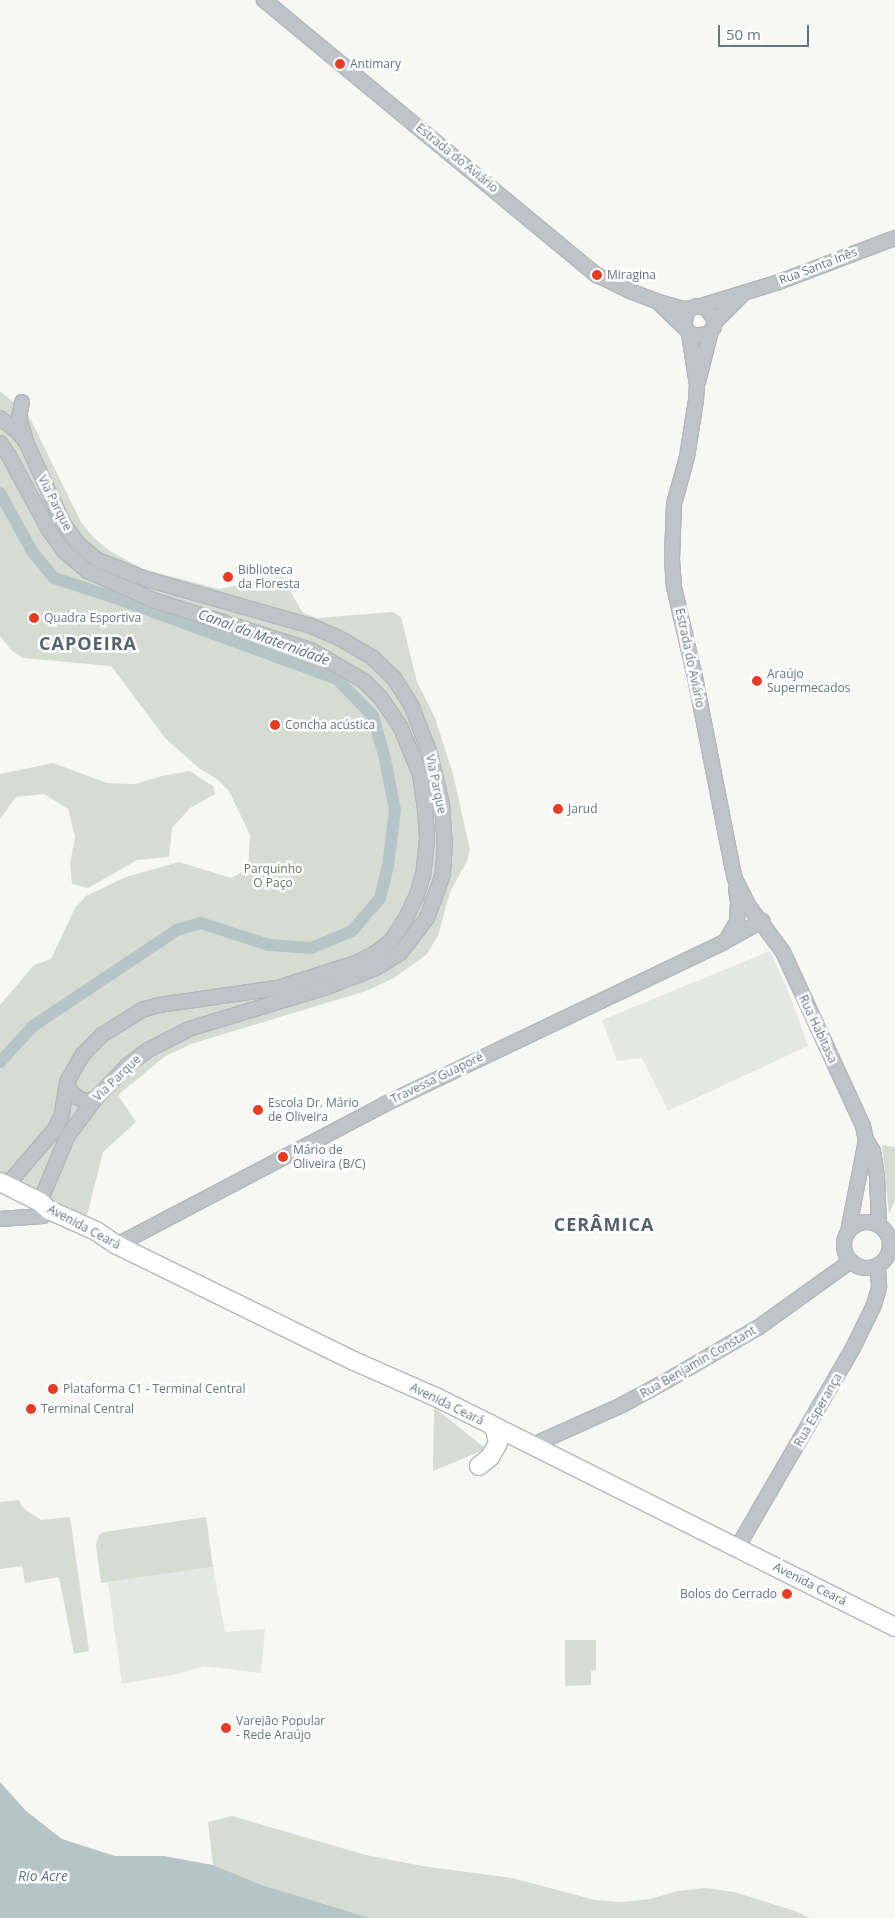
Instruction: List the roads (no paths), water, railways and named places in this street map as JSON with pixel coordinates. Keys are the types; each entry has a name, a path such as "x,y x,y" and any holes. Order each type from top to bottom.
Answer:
{"main road":[{"name":"Avenida Ceará","path":"3,1184 41,1211 96,1231 117,1245 354,1361 438,1398 895,1627"},
{"path":"478,1466 490,1457 498,1443 495,1430 489,1424"}],"street":[{"name":"Estrada do Aviário","path":"264,0 597,275 659,302 684,309 696,307"},
{"name":"Rua Santa Inês","path":"696,307 742,294 895,238"},
{"name":"Rua Santa Inês","path":"713,327 742,294"},
{"name":"Estrada do Aviário","path":"659,302 686,330 697,386"},
{"path":"696,307 710,311 713,327 703,336 686,330 684,316 696,307"},
{"name":"Estrada do Aviário","path":"713,327 697,386 692,431 674,504 672,559 674,588 695,677 732,866 741,893 762,921"},
{"path":"22,402 19,418 26,442"},
{"name":"Via Parque","path":"0,418 16,430 26,442 63,523 78,544 98,560 146,579 311,626 340,638 372,658 394,678 412,707 430,754 442,804 445,843 443,874 427,918 400,953 376,968 328,987 189,1029 148,1050 127,1066 95,1099 67,1137 41,1211"},
{"name":"Via Parque","path":"0,443 49,530 65,552 88,571 154,600 312,650 364,681 381,698 401,728 420,774 426,808 425,862 417,895 406,918 391,940 374,954 356,963 277,988 184,1000 142,1010 102,1035 83,1054 67,1082 62,1114 55,1129 3,1184"},
{"path":"722,943 734,930 738,913 732,866"},
{"name":"Travessa Guaporé","path":"117,1245 393,1100 722,943 762,921"},
{"name":"Rua Habitasa","path":"762,921 783,952 864,1126 866,1140 848,1232"},
{"path":"67,1082 71,1092 78,1098 86,1101 95,1099"},
{"name":"Rua Habitasa","path":"866,1140 873,1151 877,1177 879,1225"},
{"path":"0,1219 41,1211"},
{"path":"873,1222 879,1225 892,1241 889,1251 878,1264 865,1267 851,1261 845,1247 848,1232 859,1223 873,1222"},
{"name":"Rua Benjamin Constant","path":"533,1445 622,1404 668,1380 759,1327 851,1261"},
{"name":"Rua Esperança","path":"738,1548 854,1348 874,1305 879,1287 878,1264"}],"water":[{"name":"Rio Acre","path":"0,1782 26,1811 62,1839 115,1856 164,1856 213,1865 262,1885 370,1918 0,1918"}],"waterway":[{"name":"Canal da Maternidade","path":"0,493 32,551 54,578 113,597 337,679 373,716 385,759 395,810 388,866 380,898 352,931 311,948 269,945 201,923 177,930 33,1026 0,1062"}],"place":[{"name":"Antimary","path":"340,64"},
{"name":"Miragina","path":"597,275"},
{"name":"Biblioteca da Floresta","path":"228,577"},
{"name":"Quadra Esportiva","path":"34,618"},
{"name":"Araújo Supermecados","path":"757,681"},
{"name":"Concha acústica","path":"275,725"},
{"name":"Jarud","path":"558,809"},
{"name":"Escola Dr. Mário de Oliveira","path":"258,1110"},
{"name":"Mário de Oliveira (B/C)","path":"283,1157"},
{"name":"Plataforma C1 - Terminal Central","path":"53,1389"},
{"name":"Terminal Central","path":"31,1409"},
{"name":"Bolos do Cerrado","path":"787,1594"},
{"name":"Varejão Popular - Rede Araújo","path":"226,1728"}],"district":[{"name":"CAPOEIRA","path":"88,643"},
{"name":"CERÂMICA","path":"604,1224"}],"park label":[{"name":"Parquinho O Paço","path":"273,876"}]}
